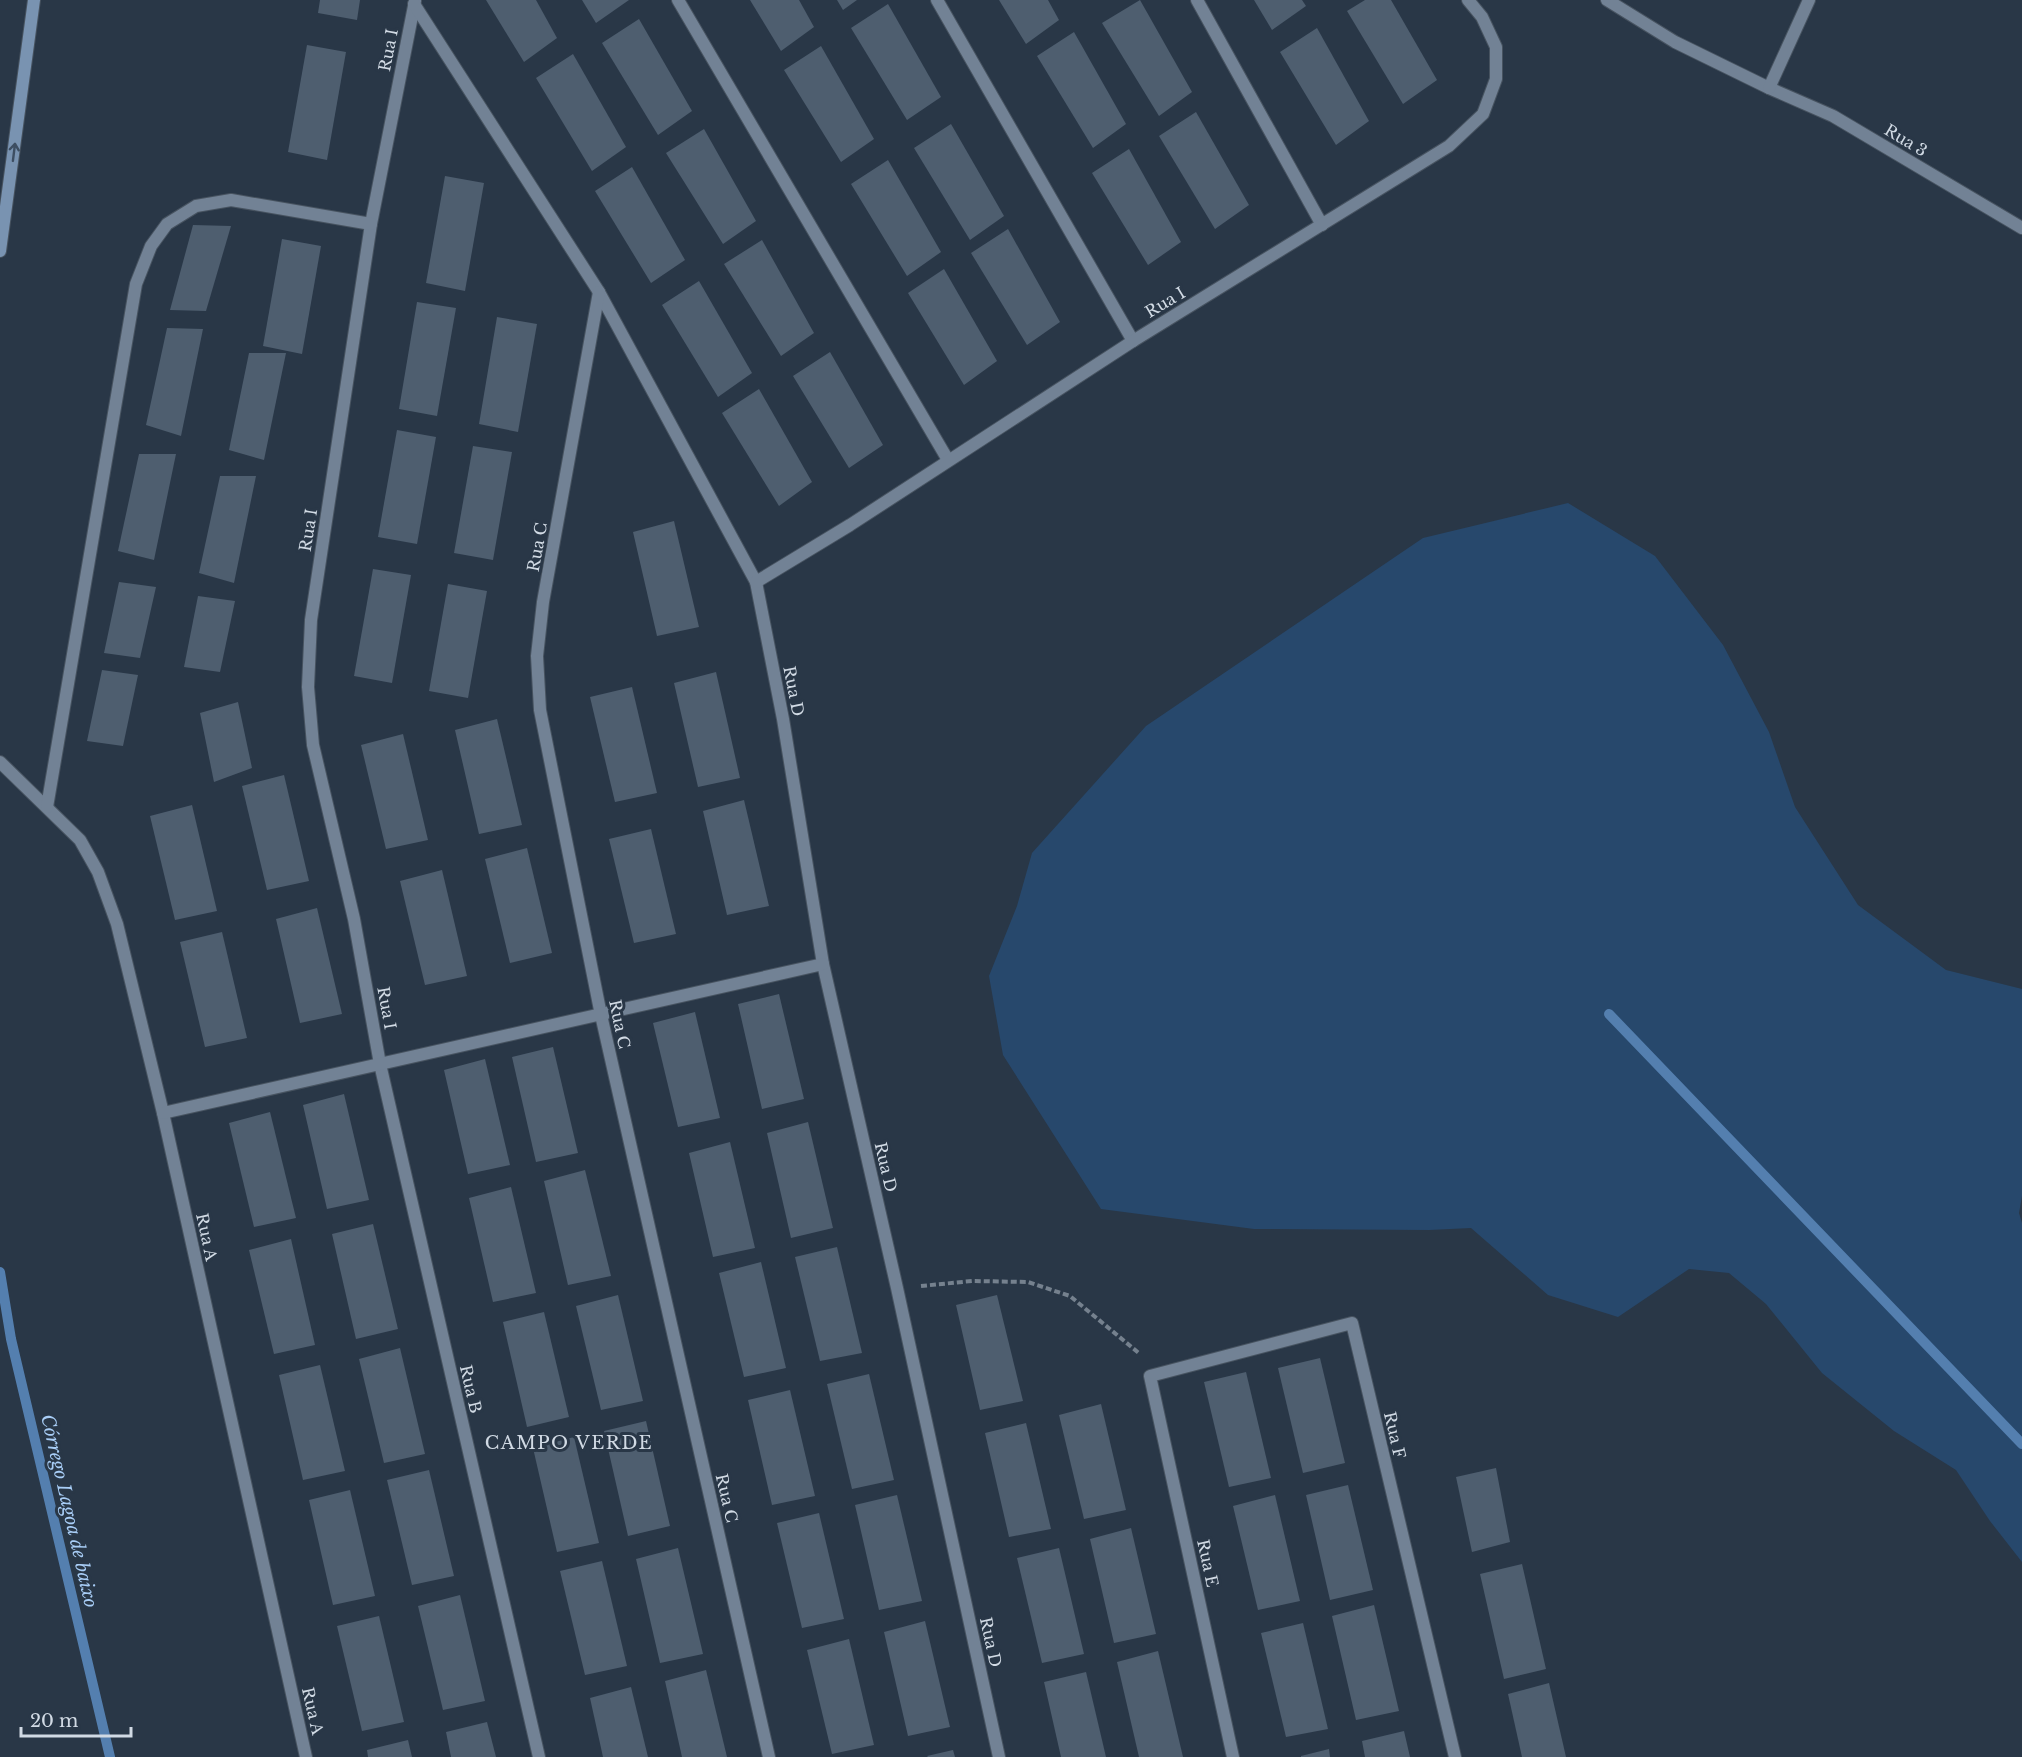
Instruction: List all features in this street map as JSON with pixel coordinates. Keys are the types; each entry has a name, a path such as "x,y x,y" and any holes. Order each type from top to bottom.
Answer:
{"main road":[{"path":"0,251 34,0"}],"street":[{"path":"678,0 948,460"},
{"path":"937,0 1133,341"},
{"path":"1197,0 1322,225"},
{"name":"Rua I","path":"756,582 850,525 1133,341 1449,146 1483,114 1496,79 1496,47 1482,17 1468,0"},
{"name":"Rua 3","path":"1607,0 1675,42 1833,116 2020,222"},
{"path":"1769,88 1809,0"},
{"name":"Rua I","path":"380,1064 354,919 313,746 308,687 311,620 371,224 415,2"},
{"name":"Rua D","path":"415,2 599,292 756,582 783,719 823,964 897,1288 999,1757"},
{"path":"47,807 136,284 151,246 168,224 196,206 231,200 371,224"},
{"name":"Rua C","path":"599,292 543,602 537,656 540,710 601,1015 769,1757"},
{"name":"Rua A","path":"0,762 80,840 98,872 117,924 163,1113 306,1757"},
{"path":"163,1113 823,964"},
{"name":"Rua B","path":"380,1064 538,1757"},
{"name":"Rua F","path":"1150,1376 1352,1323 1455,1757"},
{"name":"Rua E","path":"1150,1376 1233,1757"}],"path":[{"path":"897,1288 972,1281 1028,1282 1070,1296 1140,1353 1150,1376"}],"shaded area":[{"path":"1568,503 1655,556 1723,645 1769,732 1795,807 1858,905 1946,970 2022,989 2022,1196 2019,1213 2022,1223 2022,1562 1990,1521 1956,1470 1894,1431 1822,1373 1766,1304 1729,1273 1689,1269 1618,1317 1548,1295 1471,1228 1429,1230 1254,1229 1101,1209 1003,1055 989,976 1017,906 1032,853 1146,726 1423,538"}],"building":[{"path":"320,0 360,0 357,20 318,13"},
{"path":"486,0 536,0 557,38 524,62"},
{"path":"582,0 629,0 596,23"},
{"path":"750,0 799,0 814,27 781,51"},
{"path":"837,0 857,0 843,10"},
{"path":"999,0 1048,0 1059,20 1026,44"},
{"path":"1140,0 1192,92 1159,116 1102,23"},
{"path":"1254,0 1302,0 1306,6 1272,30"},
{"path":"1365,0 1391,0 1437,80 1403,104 1347,11"},
{"path":"888,4 941,97 907,120 851,28"},
{"path":"639,19 692,111 658,135 602,43"},
{"path":"1317,28 1369,121 1336,145 1280,52"},
{"path":"1074,32 1126,124 1093,148 1037,56"},
{"path":"307,45 346,52 327,160 288,152"},
{"path":"821,46 874,139 841,162 784,70"},
{"path":"573,54 626,147 592,171 536,78"},
{"path":"1196,112 1249,205 1215,229 1159,136"},
{"path":"951,124 1004,216 970,240 914,148"},
{"path":"704,129 756,221 723,244 666,153"},
{"path":"1129,149 1181,242 1148,265 1092,173"},
{"path":"888,160 941,252 907,276 851,184"},
{"path":"632,167 685,260 651,283 595,191"},
{"path":"445,176 484,183 465,291 426,283"},
{"path":"193,225 231,226 206,311 170,310"},
{"path":"1008,229 1060,322 1027,345 971,253"},
{"path":"282,239 321,246 302,354 263,346"},
{"path":"762,240 814,333 781,356 724,264"},
{"path":"944,269 997,361 964,385 908,293"},
{"path":"699,281 752,373 718,397 662,305"},
{"path":"417,302 456,308 437,416 399,409"},
{"path":"497,317 537,324 518,432 479,424"},
{"path":"167,328 203,329 181,436 146,425"},
{"path":"830,352 883,445 849,468 793,376"},
{"path":"249,353 286,353 264,460 229,450"},
{"path":"759,389 812,482 779,506 722,413"},
{"path":"397,430 436,437 417,544 378,537"},
{"path":"473,446 512,452 493,560 454,553"},
{"path":"139,454 176,454 154,560 118,551"},
{"path":"220,476 256,476 234,583 199,573"},
{"path":"674,521 699,627 657,636 633,532"},
{"path":"373,569 411,575 392,683 354,676"},
{"path":"119,582 156,587 140,658 104,653"},
{"path":"448,584 487,591 468,698 429,691"},
{"path":"198,596 235,601 220,672 184,667"},
{"path":"102,670 138,675 123,746 87,741"},
{"path":"716,672 740,778 698,787 674,683"},
{"path":"632,687 657,793 615,802 590,697"},
{"path":"238,702 252,768 214,782 200,713"},
{"path":"497,719 522,825 479,834 455,730"},
{"path":"403,734 428,840 386,849 361,745"},
{"path":"284,775 309,881 267,890 242,786"},
{"path":"744,800 769,906 727,915 703,811"},
{"path":"192,805 217,911 175,920 150,816"},
{"path":"651,829 676,934 634,943 609,839"},
{"path":"527,848 552,953 510,963 485,859"},
{"path":"442,870 467,976 425,985 400,881"},
{"path":"317,908 342,1014 300,1023 276,919"},
{"path":"222,932 247,1038 205,1047 180,942"},
{"path":"779,994 804,1099 762,1109 738,1004"},
{"path":"695,1012 720,1118 678,1127 653,1023"},
{"path":"553,1047 578,1153 536,1162 512,1057"},
{"path":"485,1059 510,1165 468,1174 444,1070"},
{"path":"344,1094 369,1200 327,1209 303,1105"},
{"path":"270,1112 296,1218 254,1227 229,1123"},
{"path":"808,1122 833,1228 791,1238 767,1133"},
{"path":"730,1142 755,1248 713,1257 689,1153"},
{"path":"585,1170 611,1276 568,1285 544,1181"},
{"path":"511,1187 536,1293 493,1302 469,1198"},
{"path":"373,1224 398,1329 356,1339 332,1234"},
{"path":"291,1239 315,1345 274,1354 249,1250"},
{"path":"837,1247 862,1353 820,1361 795,1257"},
{"path":"761,1262 786,1368 744,1377 719,1273"},
{"path":"618,1295 643,1401 601,1410 576,1306"},
{"path":"997,1295 1023,1401 980,1410 956,1305"},
{"path":"544,1312 569,1417 527,1427 503,1322"},
{"path":"400,1348 425,1454 384,1463 359,1359"},
{"path":"1320,1358 1345,1463 1303,1473 1278,1368"},
{"path":"320,1365 345,1471 303,1480 279,1375"},
{"path":"1246,1372 1271,1478 1229,1487 1204,1382"},
{"path":"869,1374 894,1480 852,1489 827,1384"},
{"path":"790,1390 815,1496 772,1505 748,1400"},
{"path":"1101,1404 1126,1510 1084,1519 1059,1415"},
{"path":"646,1421 670,1526 628,1536 604,1431"},
{"path":"1026,1423 1051,1529 1009,1537 985,1433"},
{"path":"574,1437 599,1543 557,1552 533,1448"},
{"path":"1496,1468 1510,1542 1472,1552 1456,1477"},
{"path":"429,1470 454,1576 412,1585 387,1480"},
{"path":"1348,1485 1373,1590 1330,1600 1306,1495"},
{"path":"350,1490 375,1596 333,1605 309,1500"},
{"path":"897,1495 922,1601 879,1610 855,1505"},
{"path":"1275,1495 1300,1601 1258,1610 1233,1506"},
{"path":"819,1513 844,1619 802,1628 777,1523"},
{"path":"1131,1528 1156,1634 1114,1643 1090,1539"},
{"path":"678,1548 703,1654 660,1663 636,1559"},
{"path":"1059,1548 1084,1654 1042,1663 1017,1558"},
{"path":"602,1561 627,1666 585,1675 560,1571"},
{"path":"1522,1564 1546,1669 1504,1679 1480,1574"},
{"path":"460,1595 485,1701 443,1710 418,1606"},
{"path":"1374,1605 1399,1711 1356,1720 1332,1616"},
{"path":"379,1616 404,1722 362,1731 337,1626"},
{"path":"925,1621 950,1727 908,1736 884,1632"},
{"path":"1303,1623 1328,1729 1286,1737 1261,1633"},
{"path":"849,1639 874,1745 832,1754 807,1650"},
{"path":"1158,1651 1183,1757 1139,1757 1117,1662"},
{"path":"706,1670 727,1757 682,1757 665,1681"},
{"path":"1086,1672 1106,1757 1061,1757 1044,1682"},
{"path":"1549,1683 1566,1757 1522,1757 1508,1694"},
{"path":"631,1687 648,1757 603,1757 590,1698"},
{"path":"487,1722 496,1757 451,1757 446,1732"},
{"path":"1404,1731 1410,1757 1365,1757 1362,1741"},
{"path":"408,1740 412,1757 368,1757 367,1750"},
{"path":"1329,1749 1330,1757 1301,1757 1301,1756"},
{"path":"953,1750 955,1757 927,1756"}],"waterway":[{"path":"1609,1014 2022,1444"},
{"name":"Córrego Lagoa de baixo","path":"0,1272 11,1339 110,1757"}],"district":[{"name":"CAMPO VERDE","path":"569,1443"}]}
